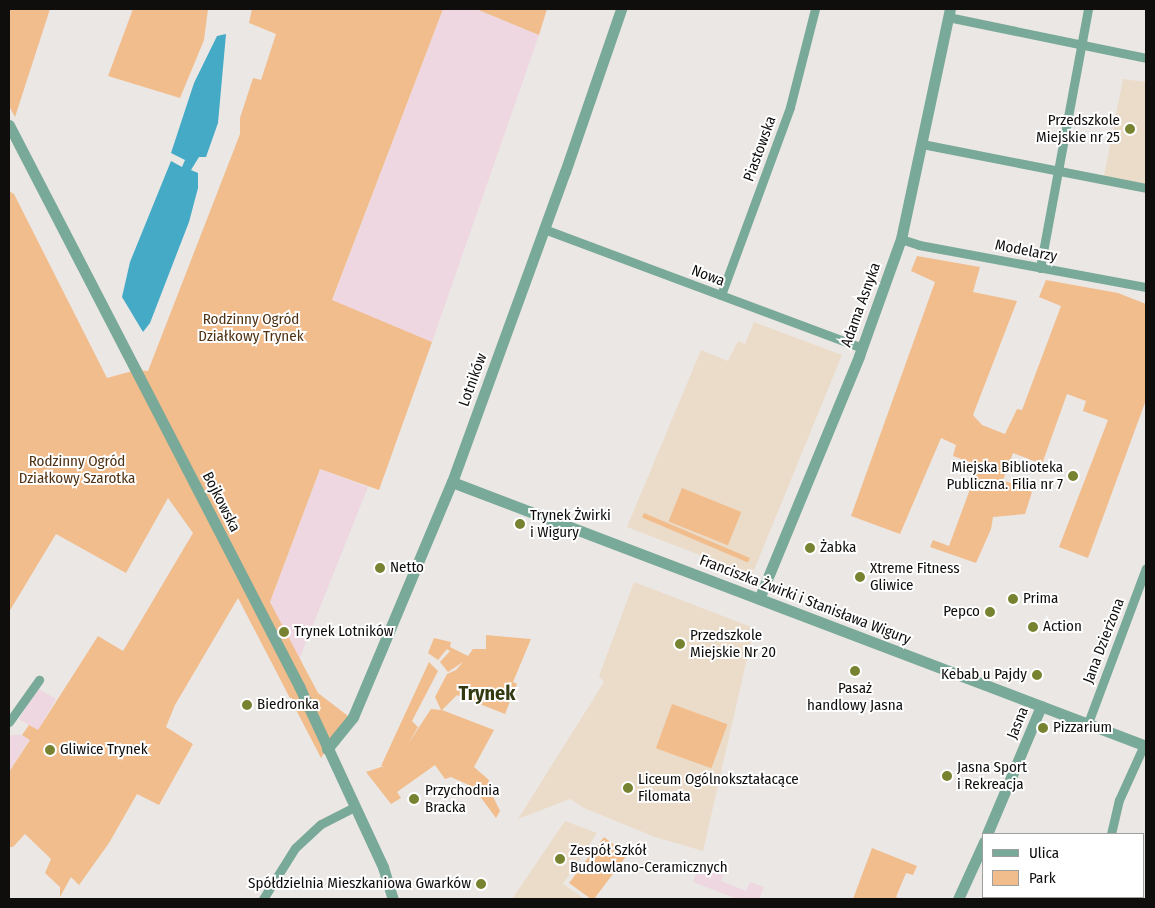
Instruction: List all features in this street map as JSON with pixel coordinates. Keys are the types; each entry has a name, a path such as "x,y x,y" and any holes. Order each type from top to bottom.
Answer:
{"street":[{"name":"Lotników","path":"327,749 353,717 452,482 544,229 621,9"},
{"name":"Piastowska","path":"721,295 790,107 815,9"},
{"path":"1040,268 1088,9"},
{"path":"949,13 1146,58"},
{"name":"Adama Asnyka","path":"759,599 862,348 901,239 949,13"},
{"name":"Bojkowska","path":"9,125 274,638 383,867 394,899"},
{"path":"922,144 1146,188"},
{"name":"Nowa","path":"544,229 862,348"},
{"name":"Modelarzy","path":"901,239 919,245 1146,287"},
{"name":"Franciszka Żwirki i Stanisława Wigury","path":"452,482 1145,745"},
{"name":"Jana Dzierżona","path":"1088,724 1146,568"},
{"path":"9,722 38,680"},
{"name":"Jasna","path":"987,833 1041,706"},
{"path":"1112,833 1119,800 1145,745"},
{"path":"263,899 295,848 321,824 355,807"},
{"path":"958,899 982,846"}],"shaded area":[{"path":"443,9 476,9 539,35 432,342 332,301"},
{"name":"Przedszkole Miejskie nr 25","path":"1123,79 1146,82 1146,184 1104,176"},
{"path":"754,322 842,355 752,575 627,527 701,350 728,361 738,341 745,344"},
{"path":"320,469 368,487 299,660 270,602"},
{"path":"634,582 754,628 703,851 655,837 584,808 570,799 518,819 604,682 599,676"},
{"path":"37,688 56,699 38,730 19,719"},
{"path":"9,735 22,735 30,739 9,772"},
{"name":"Zespół Szkół Budowlano-Ceramicznych","path":"565,821 597,833 563,884 585,899 512,899"},
{"path":"700,863 724,873 721,881 746,891 750,882 764,887 759,899 737,899 693,882"}],"green space":[{"path":"9,9 50,9 15,117 9,106"},
{"path":"133,9 208,9 204,40 180,98 108,76"},
{"path":"252,9 443,9 332,300 432,342 379,490 320,469 270,602 318,693 348,716 321,758 238,598 175,705 166,727 193,744 159,805 137,794 109,843 79,885 71,877 60,897 60,887 45,873 51,859 25,834 13,847 9,847 9,772 30,740 22,735 29,725 38,730 98,636 123,651 193,533 168,498 126,573 56,534 9,612 9,191 14,194 107,378 136,370 148,371 240,134 240,118 253,78 261,80 276,34 249,23"},
{"path":"476,9 547,9 539,35"},
{"path":"917,256 980,267 973,292 1017,301 973,415 982,425 1005,434 1017,409 1022,410 1061,306 1039,297 1046,280 1118,293 1146,304 1146,400 1088,558 1059,547 1108,420 1083,411 1086,401 1067,394 1042,464 1013,453 1003,480 1032,492 1025,514 993,517 991,529 976,563 930,547 933,540 949,546 979,465 953,456 956,445 941,438 900,534 851,516 935,282 911,271"},
{"path":"682,488 741,512 728,545 669,521"},
{"path":"644,513 750,558 748,563 642,518"},
{"path":"486,635 531,639 513,682 517,684 505,714 457,695 442,710 494,730 474,767 489,780 488,786 500,811 496,818 473,787 451,777 445,779 435,765 397,792 401,798 391,804 366,772 384,766 381,766 429,662 438,671 412,721 418,727 408,744 431,709 441,710 435,697 447,674 456,670 463,662 448,672 440,662 450,651 447,649 438,660 428,653 434,638 451,642 450,647 468,656 473,649 486,649"},
{"path":"672,704 727,724 711,768 656,748"},
{"path":"604,837 627,855 594,899 591,899 569,883"},
{"path":"872,848 917,866 913,875 906,873 896,897 900,899 853,899"}],"water":[{"path":"226,34 218,123 206,157 199,157 191,170 198,173 198,188 189,222 150,323 143,332 122,297 130,262 171,161 182,167 185,160 171,153 194,83 217,36"}],"place":[{"name":"Przedszkole Miejskie nr 25","path":"1130,129"},
{"name":"Miejska Biblioteka Publiczna. Filia nr 7","path":"1073,476"},
{"name":"Trynek Żwirki i Wigury","path":"520,524"},
{"name":"Żabka","path":"810,548"},
{"name":"Netto","path":"380,568"},
{"name":"Xtreme Fitness Gliwice","path":"860,577"},
{"name":"Prima","path":"1013,599"},
{"name":"Pepco","path":"990,612"},
{"name":"Action","path":"1033,627"},
{"name":"Trynek Lotników","path":"284,632"},
{"name":"Przedszkole Miejskie Nr 20","path":"680,644"},
{"name":"Pasaż handlowy Jasna","path":"855,671"},
{"name":"Kebab u Pajdy","path":"1037,675"},
{"name":"Biedronka","path":"247,705"},
{"name":"Pizzarium","path":"1043,728"},
{"name":"Gliwice Trynek","path":"50,750"},
{"name":"Jasna Sport i Rekreacja","path":"947,776"},
{"name":"Liceum Ogólnokształacące Filomata","path":"628,788"},
{"name":"Przychodnia Bracka","path":"414,799"},
{"name":"Zespół Szkół Budowlano-Ceramicznych","path":"560,859"},
{"name":"Spółdzielnia Mieszkaniowa Gwarków","path":"481,884"}],"district":[{"name":"Trynek","path":"487,693"}],"park label":[{"name":"Rodzinny Ogród Działkowy Trynek","path":"251,328"},
{"name":"Rodzinny Ogród Działkowy Szarotka","path":"77,470"}]}
